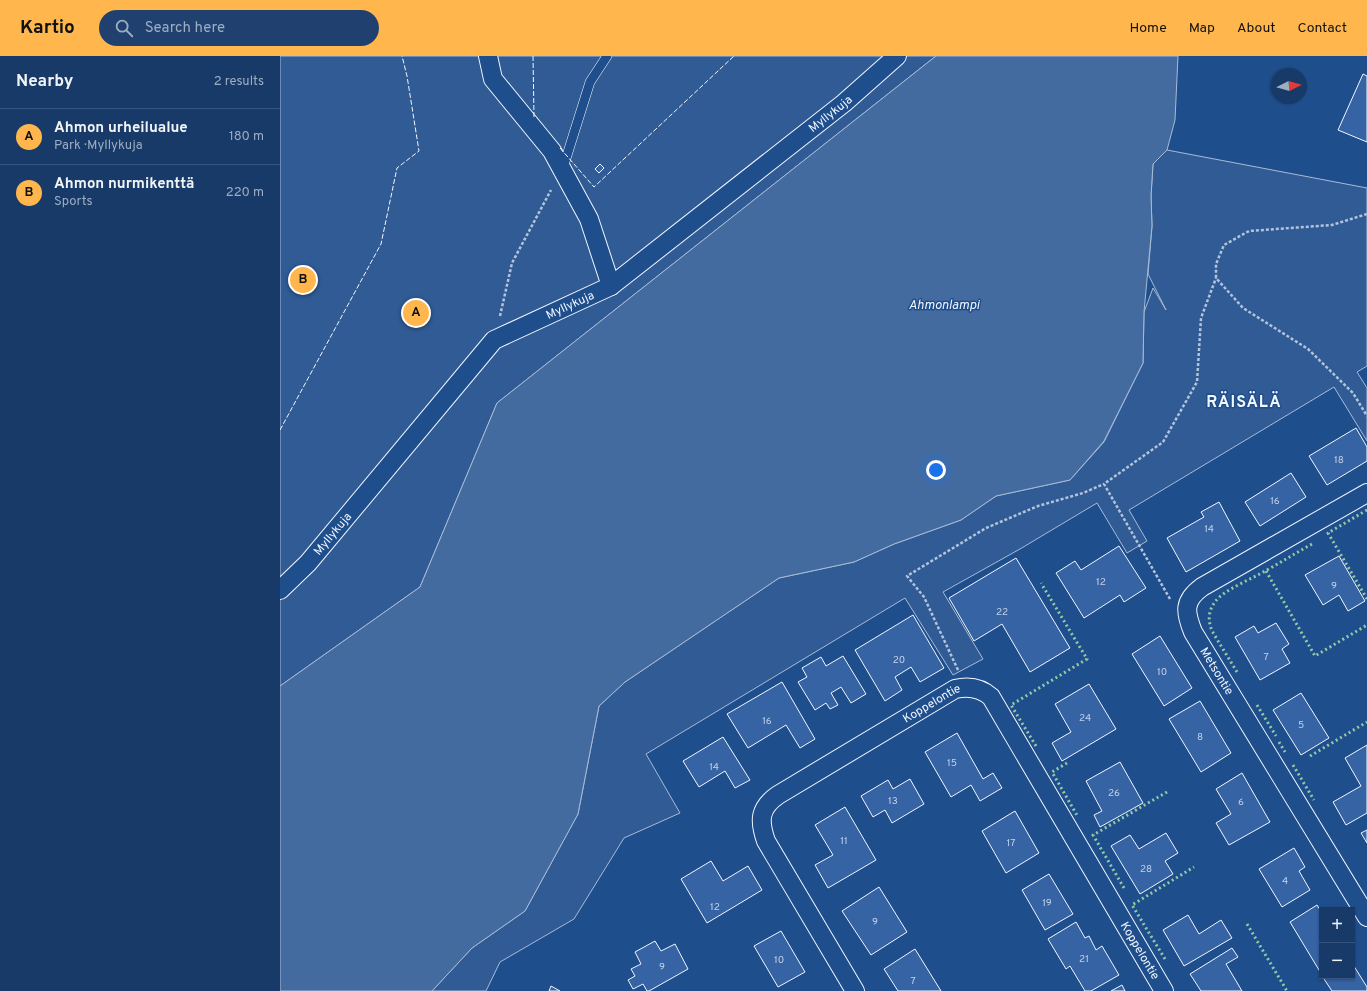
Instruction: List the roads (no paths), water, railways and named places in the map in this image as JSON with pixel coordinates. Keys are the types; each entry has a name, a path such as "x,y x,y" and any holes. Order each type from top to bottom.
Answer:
{"street":[{"path":"488,56 493,79 552,151 589,219 611,286"},
{"name":"Myllykuja","path":"280,590 308,563 494,340 611,286 844,103 897,56"},
{"name":"Metsontie","path":"1367,493 1202,587 1192,596 1186,607 1193,632 1367,917"},
{"name":"Koppelontie","path":"855,991 766,841 761,825 763,810 771,800 778,795 955,689 966,686 985,692 990,697 1164,991"}],"lane":[{"path":"562,169 590,82 607,56"}],"water":[{"name":"Ahmonlampi","path":"936,56 1178,56 1175,120 1167,150 1153,164 1151,196 1152,226 1144,312 1143,363 1104,441 1070,480 996,496 961,520 894,544 854,562 779,578 625,682 599,706 578,814 525,911 472,948 432,991 280,991 280,686 420,587 497,403"}],"place":[{"name":"Ahmon nurmikenttä","path":"303,280"},
{"name":"Ahmon urheilualue","path":"416,313"}],"district":[{"name":"RÄISÄLÄ","path":"1244,401"}]}
